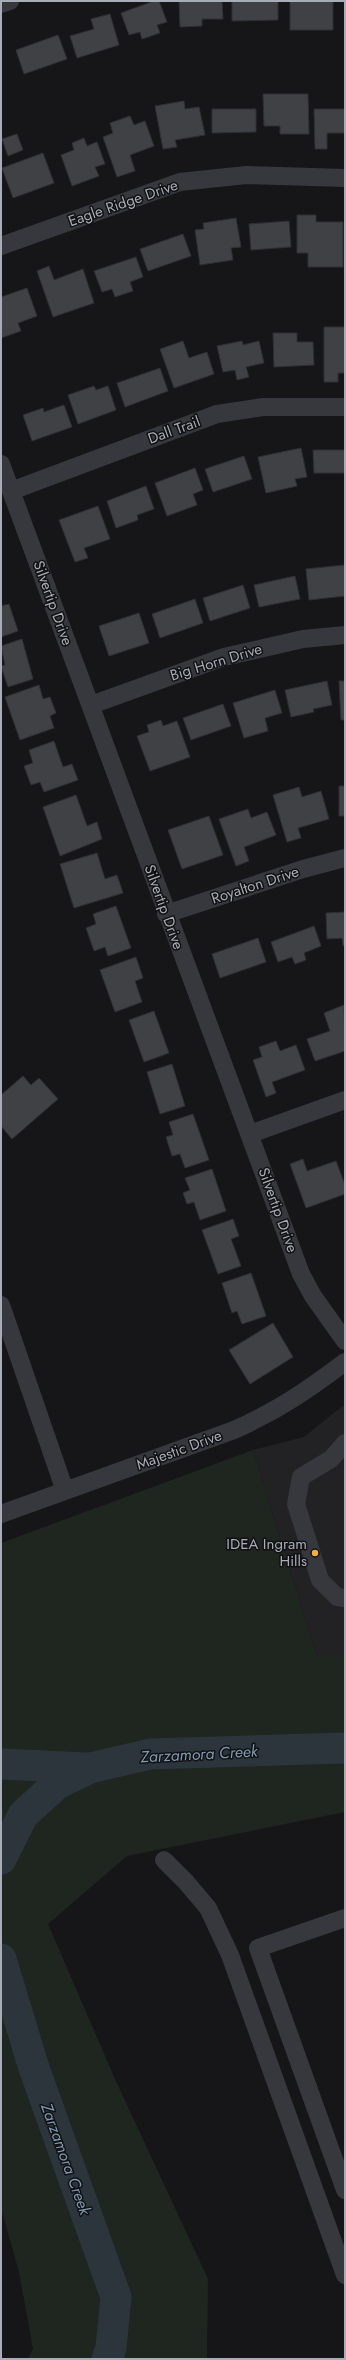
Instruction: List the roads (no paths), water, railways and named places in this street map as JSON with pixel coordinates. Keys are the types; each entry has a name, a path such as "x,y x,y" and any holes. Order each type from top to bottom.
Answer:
{"street":[{"path":"1,4 10,1"},
{"name":"Eagle Ridge Drive","path":"1,246 180,182 246,175 345,178"},
{"name":"Dall Trail","path":"11,491 217,414 263,407 345,407"},
{"name":"Silvertip Drive","path":"1,464 91,705 166,914 250,1134 301,1274 313,1296 345,1341"},
{"name":"Big Horn Drive","path":"91,705 224,657 303,639 345,635"},
{"name":"Royalton Drive","path":"166,914 303,869 345,858"},
{"path":"250,1134 345,1100"},
{"path":"1,1305 65,1491"},
{"name":"Majestic Drive","path":"1,1514 234,1430 267,1415 299,1397 345,1362"},
{"path":"345,1443 332,1460 301,1476 296,1504 320,1580 337,1597 345,1598"},
{"path":"164,1860 186,1882 208,1908 230,1955 345,2275"},
{"path":"345,1918 258,1948 345,2190"}],"waterway":[{"name":"Zarzamora Creek","path":"1,1859 23,1815 57,1784 90,1768 150,1754 345,1748"},
{"path":"1,1764 87,1768"},
{"name":"Zarzamora Creek","path":"1,1959 34,2068 116,2297 111,2348 107,2359"}],"place":[{"name":"IDEA Ingram Hills","path":"315,1553"}]}
